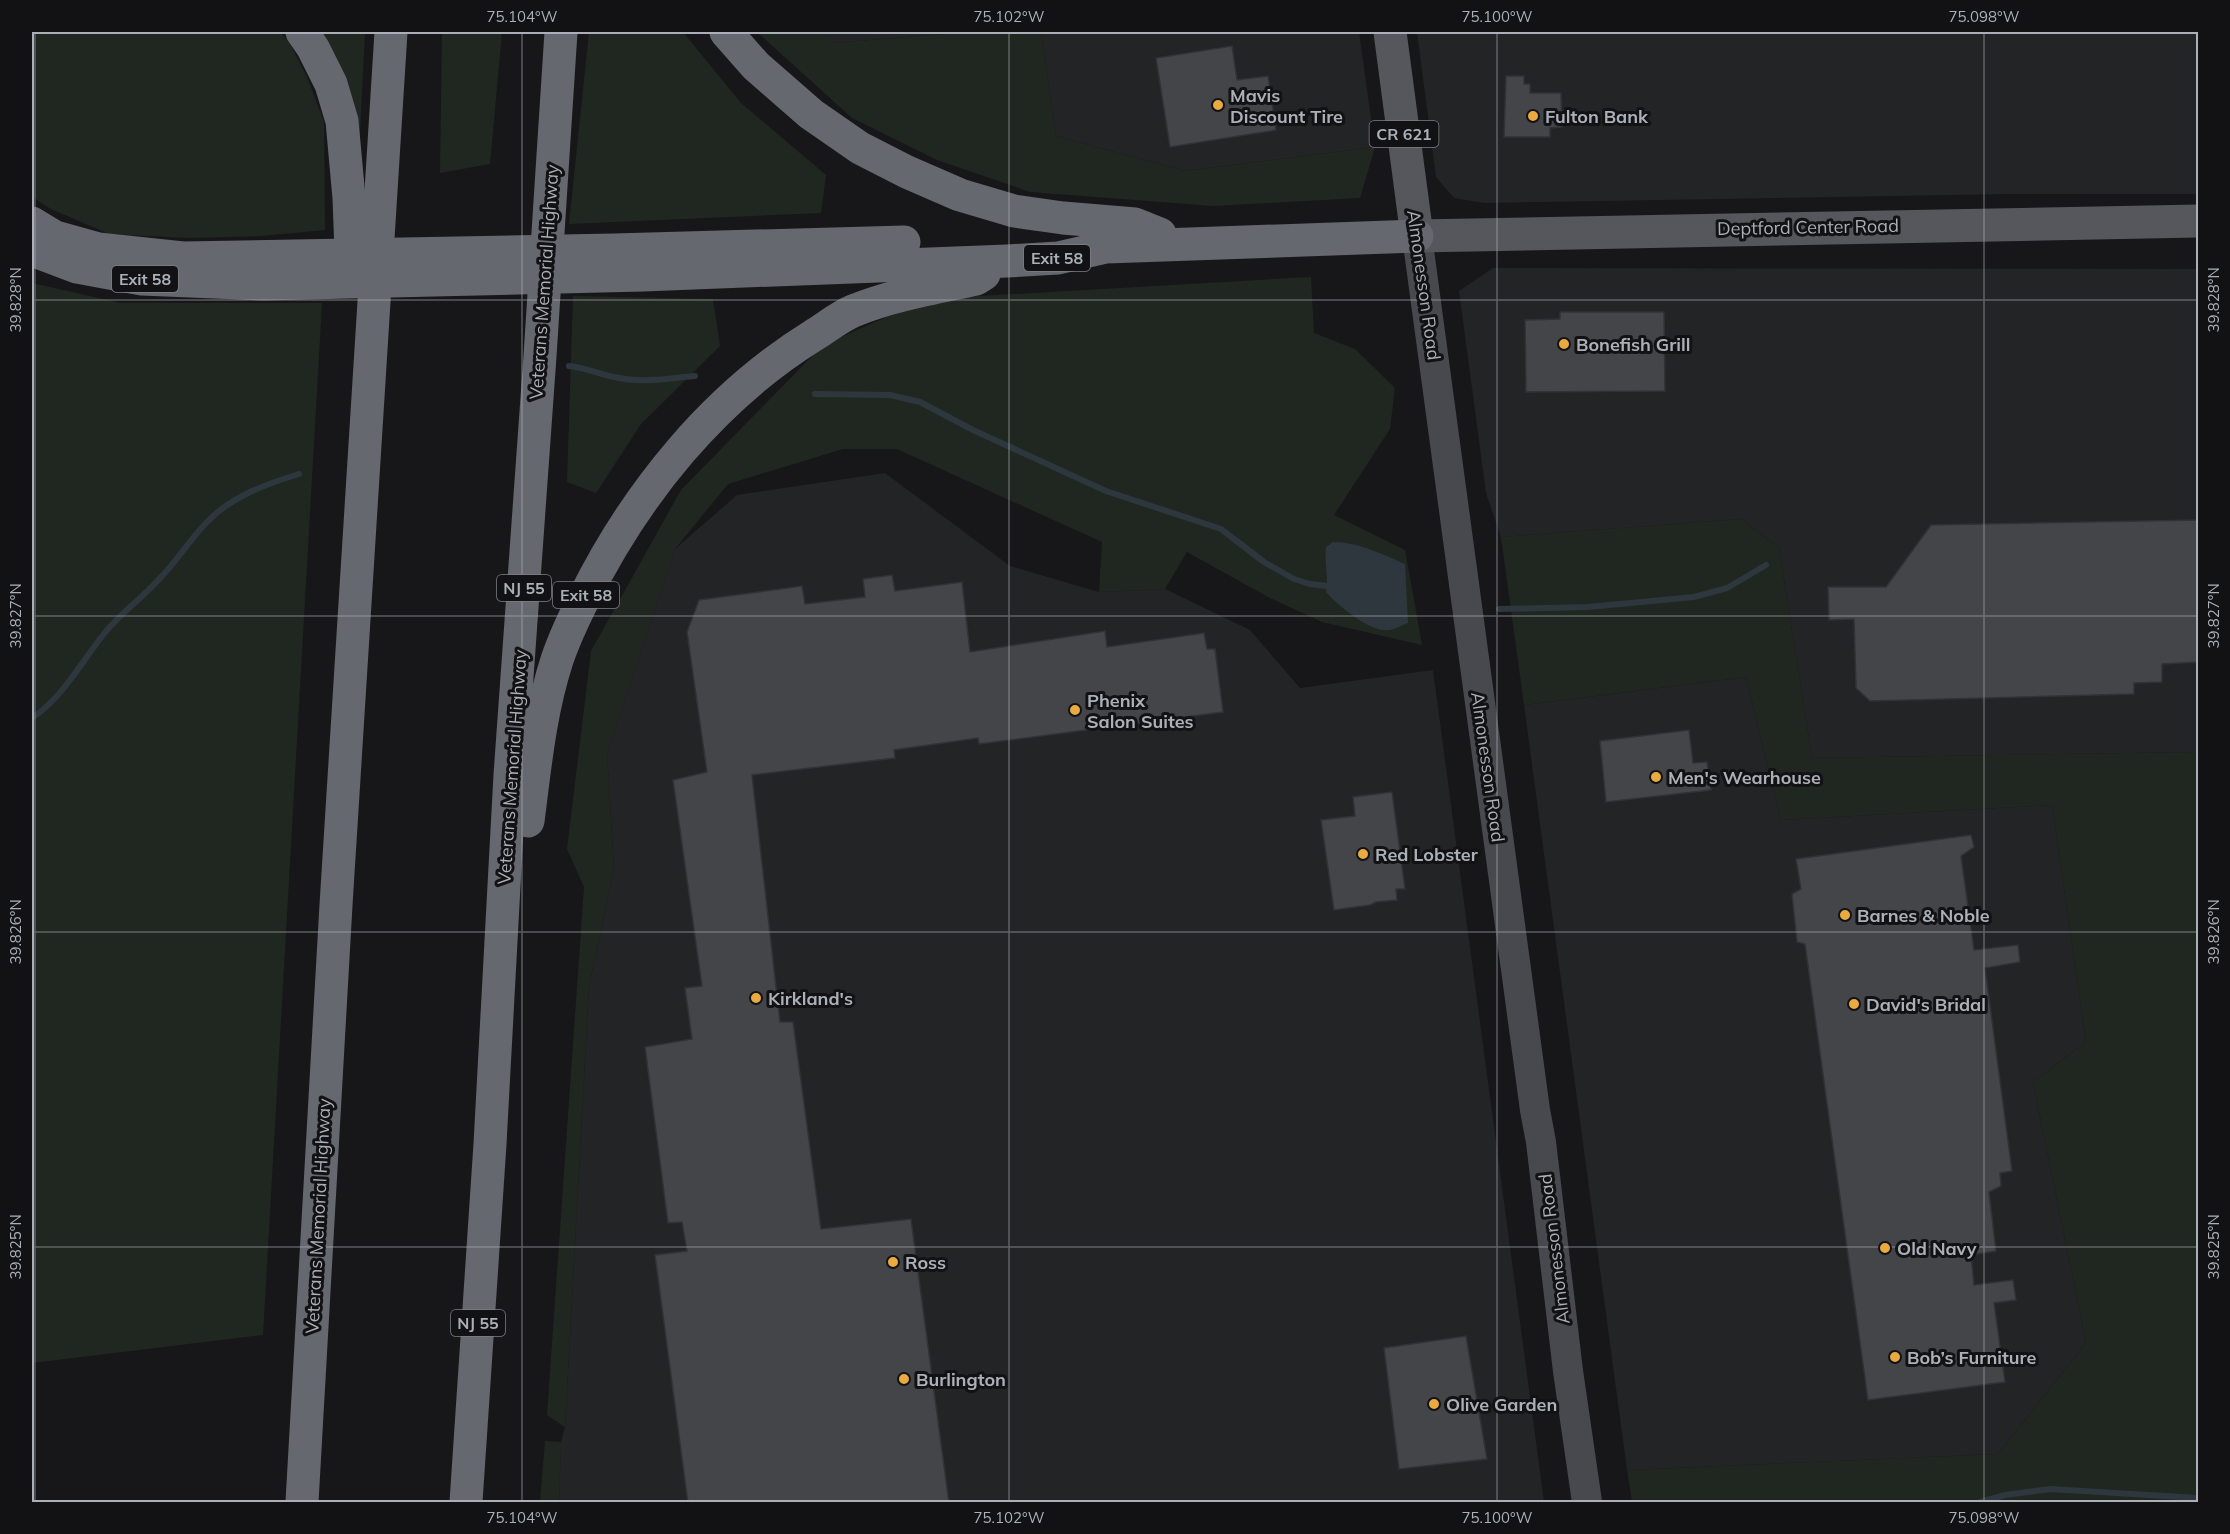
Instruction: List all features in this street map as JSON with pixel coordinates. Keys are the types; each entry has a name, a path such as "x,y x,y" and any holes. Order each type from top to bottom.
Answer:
{"highway":[{"path":"302,32 313,48 331,84 342,121 349,198 353,333 367,391"},
{"name":"Veterans Memorial Highway","path":"302,1503 367,391 391,32"},
{"name":"Veterans Memorial Highway","path":"466,1503 490,1144 511,763 561,32"},
{"path":"726,32 756,66 811,114 860,148 907,172 960,195 1014,211 1135,224 1184,244"},
{"path":"32,222 55,237 98,249 183,258 262,271"},
{"path":"644,262 1056,238 1106,247 1417,236"},
{"name":"Exit 58","path":"32,250 77,267 142,279 262,271 644,262 1007,261 1058,258 1106,247"},
{"name":"Exit 58","path":"490,1144 505,1041 525,839 544,710 557,660 574,618 602,562 631,514 662,473 705,424 764,369 851,312 903,295 975,279 1007,261"}],"main road":[{"name":"Almonesson Road","path":"1390,32 1417,236"},
{"name":"Deptford Center Road","path":"1417,236 2199,221"}],"street":[{"name":"Almonesson Road","path":"1417,236 1530,1075 1541,1142 1568,1371 1587,1503"}],"shaded area":[{"path":"32,32 280,32 289,42 307,77 324,122 325,230 261,236 188,238 109,234 51,209 32,197"},
{"path":"321,32 365,32 359,152"},
{"path":"442,32 502,32 490,164 440,173"},
{"path":"589,32 683,32 741,103 826,175 821,213 569,224"},
{"path":"757,32 826,32 833,43 969,32 1041,32 1056,136 1185,171 1375,147 1360,198 1213,206 1030,192 937,160 852,118"},
{"path":"826,32 969,32 832,43"},
{"path":"1041,32 1359,32 1375,147 1185,171 1056,136"},
{"path":"1417,32 2198,32 2198,194 2006,194 1484,203 1454,198 1436,177"},
{"path":"1493,268 2198,269 2198,752 1812,758 1779,548 1741,519 1501,537 1486,493 1459,291"},
{"path":"1311,277 1314,333 1355,349 1395,388 1390,429 1334,515 1405,550 1422,645 1322,622 1268,597 1187,552 1165,589 1099,592 1102,542 897,449 843,449 728,484 675,549 607,753 614,869 589,986 565,1427 547,1415 584,887 567,849 591,651 681,490 823,345 928,299"},
{"path":"32,283 121,303 322,303 263,1335 32,1363"},
{"path":"573,296 713,299 720,346 641,424 596,493 567,482"},
{"path":"885,473 1010,566 1099,592 1165,589 1250,630 1300,688 1433,670 1544,1502 559,1502 589,986 614,869 607,753 675,549 737,495"},
{"path":"1741,519 1779,548 1812,758 2198,752 2198,1502 1632,1502 1627,1470 1998,1454 2086,1343 2033,1082 2086,1042 2052,805 1781,820 1746,677 1524,705 1501,537"},
{"path":"1333,542 1361,546 1405,564 1408,623 1390,630 1373,627 1347,611 1326,592 1326,547"},
{"path":"1746,677 1781,820 2052,805 2086,1042 2033,1082 2086,1343 1998,1454 1627,1470 1524,705"},
{"path":"545,1441 561,1442 559,1502 540,1502"}],"building":[{"name":"Mavis Discount Tire","path":"1232,46 1237,80 1268,76 1276,130 1170,147 1156,58"},
{"name":"Fulton Bank","path":"1506,76 1524,76 1524,84 1530,84 1530,93 1561,93 1562,127 1550,128 1550,137 1504,137"},
{"path":"1560,312 1664,312 1665,391 1526,392 1525,320 1560,319"},
{"path":"2199,520 2199,662 2162,664 2162,682 2134,683 2134,694 1870,701 1856,688 1854,619 1829,620 1828,587 1886,587 1931,525"},
{"path":"892,575 895,591 962,582 970,652 1105,631 1107,647 1204,633 1207,649 1215,649 1223,712 979,744 978,738 894,750 895,758 752,775 780,1022 793,1022 821,1229 911,1219 949,1503 688,1503 655,1255 687,1251 682,1222 668,1223 645,1047 692,1039 685,988 702,986 673,780 707,772 687,632 699,600 802,586 805,604 865,597 863,579"},
{"name":"Men's Wearhouse","path":"1689,730 1693,763 1707,762 1711,790 1606,802 1600,741"},
{"name":"Red Lobster","path":"1392,792 1405,889 1396,889 1397,900 1334,910 1321,820 1355,816 1353,797"},
{"path":"1971,835 1974,847 1961,856 1974,950 2018,945 2020,962 1985,968 2012,1171 2000,1173 2001,1186 1989,1192 1996,1251 1971,1255 1974,1285 2013,1280 2016,1300 1994,1303 2005,1382 1868,1400 1805,944 1797,942 1792,894 1801,889 1796,859"},
{"name":"Olive Garden","path":"1466,1336 1487,1459 1399,1469 1384,1348"}],"waterway":[{"path":"569,366 613,377 638,380 695,376"},
{"path":"815,394 890,395 920,402 973,430 1106,491 1221,529 1264,562 1294,579 1310,584 1335,587"},
{"path":"32,718 53,701 103,635 155,584 200,529 216,514 249,493 299,474"},
{"path":"1499,609 1588,607 1694,597 1727,588 1766,565"},
{"path":"1980,1502 2005,1495 2050,1489 2198,1498"}],"place":[{"name":"Mavis Discount Tire","path":"1218,105"},
{"name":"Fulton Bank","path":"1533,116"},
{"name":"Bonefish Grill","path":"1564,344"},
{"name":"Phenix Salon Suites","path":"1075,710"},
{"name":"Men's Wearhouse","path":"1656,777"},
{"name":"Red Lobster","path":"1363,854"},
{"name":"Barnes & Noble","path":"1845,915"},
{"name":"Kirkland's","path":"756,998"},
{"name":"David's Bridal","path":"1854,1004"},
{"name":"Old Navy","path":"1885,1248"},
{"name":"Ross","path":"893,1262"},
{"name":"Bob’s Furniture","path":"1895,1357"},
{"name":"Burlington","path":"904,1379"},
{"name":"Olive Garden","path":"1434,1404"}]}
